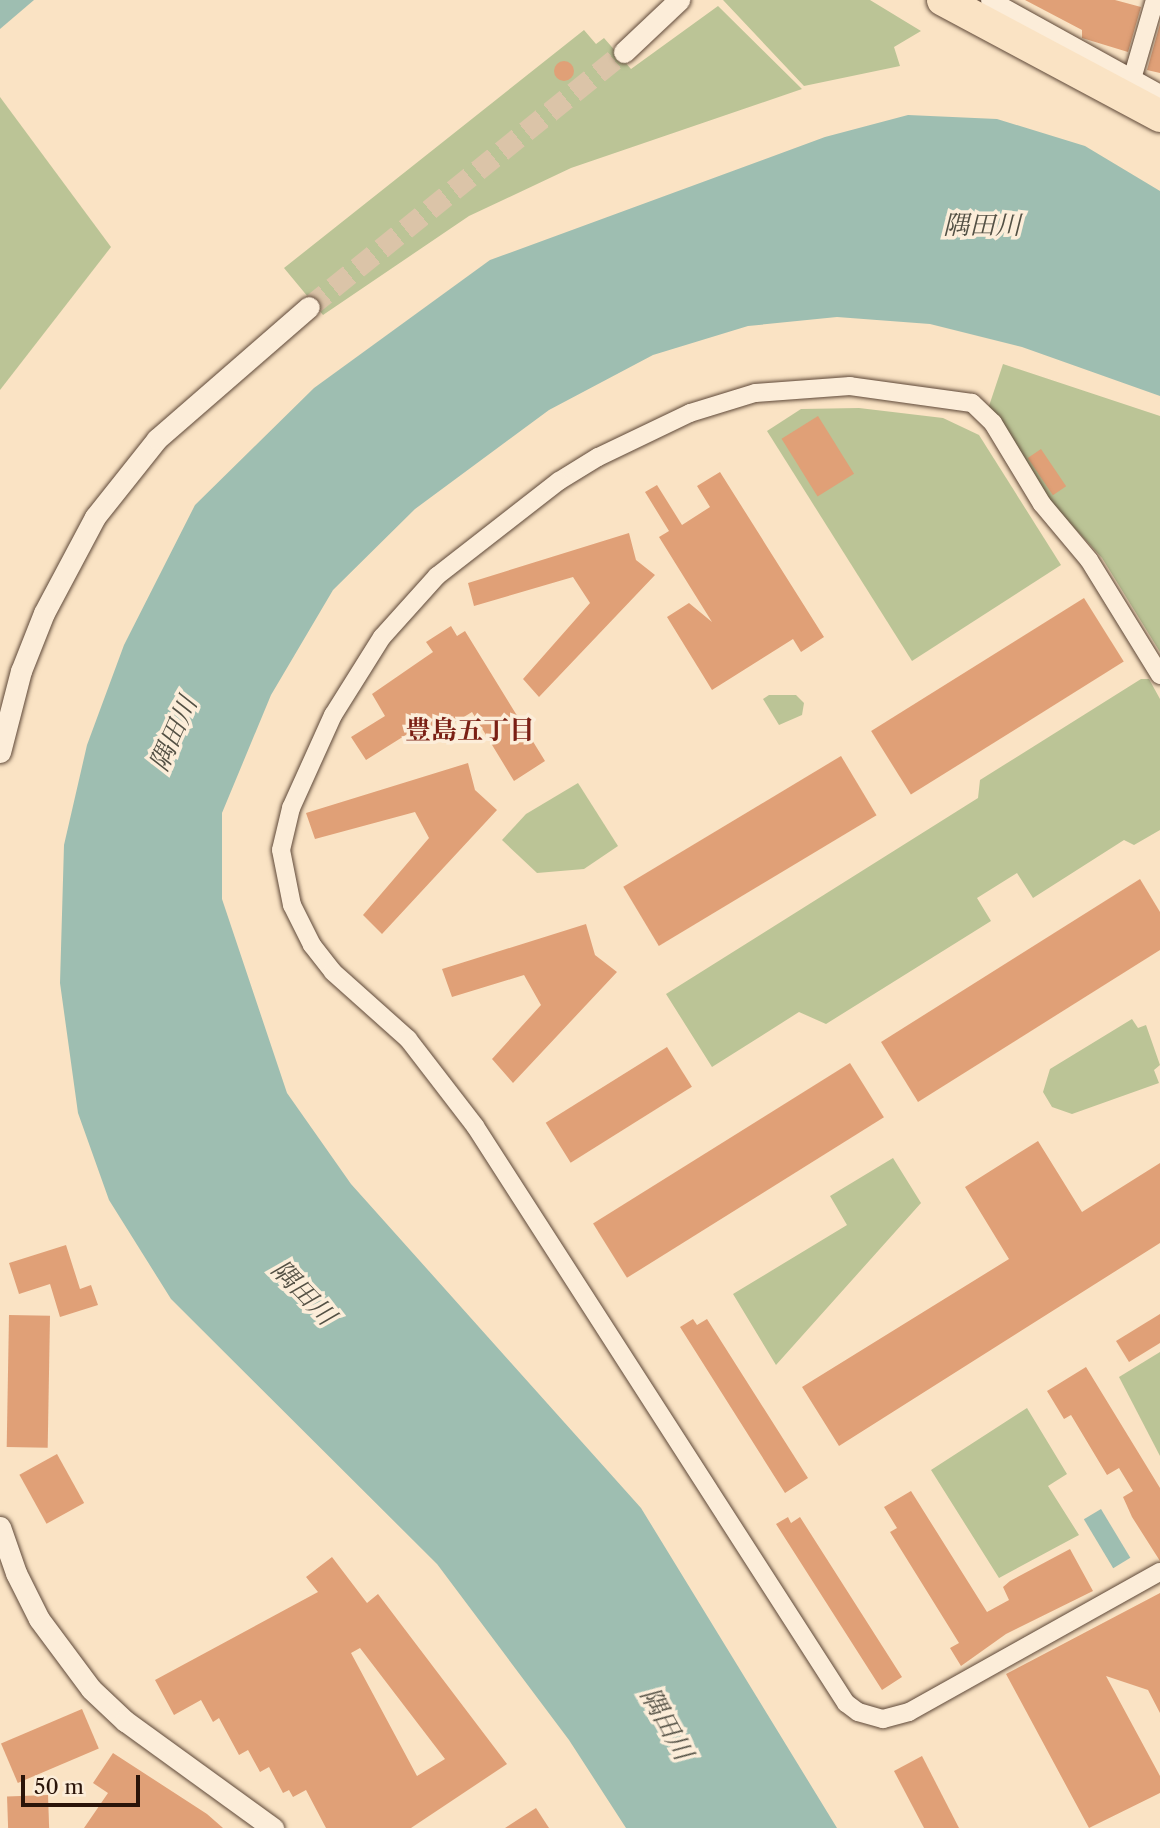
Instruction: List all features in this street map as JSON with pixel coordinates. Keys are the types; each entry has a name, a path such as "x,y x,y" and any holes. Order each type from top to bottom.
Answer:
{"highway":[{"path":"943,0 1160,116"},
{"path":"960,0 1160,106"}],"street":[{"path":"624,52 679,0"},
{"path":"924,0 935,0"},
{"path":"990,0 1160,94"},
{"path":"1132,79 1155,0"},
{"path":"0,752 21,671 44,613 95,517 157,439 309,307"},
{"path":"1160,675 1089,560 1042,504 993,423 972,403 850,386 755,393 690,413 598,457 559,481 437,576 403,611 361,667 332,715 282,834 286,885 312,945 333,972 408,1039 475,1126 838,1693 858,1712 883,1719 909,1712 1160,1572"},
{"path":"0,1527 16,1573 39,1619 91,1689 125,1721 273,1828"}],"green space":[{"path":"723,0 870,0 921,31 894,47 900,66 804,86"},
{"path":"718,6 802,89 571,168 469,216 323,315 284,268 584,30 596,44 604,38 631,69"},
{"path":"0,97 111,247 0,390"},
{"path":"1003,364 1160,416 1160,652 1102,558 1048,499 989,406"},
{"path":"859,408 943,418 979,435 1061,565 912,661 767,431 801,409"},
{"path":"1141,679 1149,679 1160,699 1160,830 1134,845 1124,840 1033,898 1017,873 977,898 991,921 826,1024 799,1012 712,1067 666,994 978,798 980,780"},
{"path":"769,695 796,695 804,703 802,715 779,725 763,699"},
{"path":"578,783 618,846 584,869 537,873 502,840 526,814"},
{"path":"1132,1019 1138,1028 1146,1025 1160,1065 1154,1070 1159,1083 1072,1114 1052,1107 1043,1092 1050,1069"},
{"path":"893,1158 921,1203 776,1365 733,1294 847,1225 830,1196"},
{"path":"1160,1352 1160,1456 1119,1377"},
{"path":"1027,1408 1067,1474 1048,1486 1079,1535 999,1578 931,1470"}],"water":[{"path":"0,0 34,0 0,29"},
{"name":"隅田川","path":"908,115 997,119 1085,146 1160,191 1160,396 1022,347 930,324 837,317 748,326 653,355 549,410 415,509 333,590 271,695 222,813 222,899 287,1093 351,1184 641,1508 837,1828 626,1828 569,1740 437,1564 171,1299 109,1200 78,1113 60,983 64,845 87,745 124,645 195,505 314,388 490,260 825,137"},
{"path":"1101,1509 1130,1558 1113,1568 1084,1519"}],"building":[{"path":"1025,0 1115,0 1141,7 1128,52 1082,38 1082,30"},
{"path":"1160,24 1160,73 1147,70"},
{"path":"564,61 571,64 574,71 571,78 564,81 557,78 554,71 557,64"},
{"path":"818,416 854,474 818,496 782,439"},
{"path":"1041,449 1066,486 1053,495 1028,458"},
{"path":"720,472 824,637 801,652 793,639 712,690 667,617 689,603 712,622 659,537 669,531 645,492 657,485 682,525 710,507 697,486"},
{"path":"629,533 636,560 655,575 539,697 523,679 590,603 573,577 474,606 468,583"},
{"path":"1084,598 1124,662 911,795 871,731"},
{"path":"451,626 457,636 465,631 545,761 514,781 472,712 436,734 428,721 366,760 351,737 385,716 372,694 433,652 426,642"},
{"path":"841,756 877,815 659,946 623,887"},
{"path":"468,763 475,790 497,810 382,934 363,915 429,838 415,812 315,839 306,813"},
{"path":"1140,879 1160,912 1160,950 918,1102 881,1042"},
{"path":"586,924 595,955 617,972 513,1083 492,1059 541,1005 524,975 452,997 442,969"},
{"path":"667,1047 692,1087 571,1163 546,1123"},
{"path":"850,1063 884,1117 627,1278 593,1224"},
{"path":"1038,1141 1082,1212 1160,1163 1160,1243 839,1446 802,1387 1009,1259 965,1187"},
{"path":"66,1245 80,1289 91,1285 98,1305 60,1317 50,1284 19,1294 9,1263"},
{"path":"1160,1314 1160,1343 1129,1362 1116,1341"},
{"path":"9,1315 50,1316 48,1448 7,1447"},
{"path":"693,1319 697,1325 707,1319 808,1478 785,1493 680,1327"},
{"path":"1086,1367 1160,1488 1160,1561 1132,1517 1123,1497 1133,1491 1119,1468 1107,1475 1071,1415 1064,1419 1047,1391"},
{"path":"57,1454 84,1503 47,1524 19,1475"},
{"path":"911,1491 987,1612 1009,1600 1003,1587 1010,1581 1070,1549 1093,1591 1006,1634 961,1666 950,1648 959,1643 890,1532 897,1528 884,1507"},
{"path":"788,1517 791,1523 800,1517 902,1677 882,1690 776,1524"},
{"path":"332,1557 367,1603 378,1594 507,1764 411,1828 326,1828 306,1790 293,1797 289,1790 283,1793 269,1767 260,1772 248,1750 239,1755 219,1718 213,1722 201,1700 174,1715 155,1680 318,1592 306,1577","holes":["360,1648 445,1759 417,1776 351,1653"]},
{"path":"1160,1593 1160,1713 1148,1690 1106,1676 1160,1776 1160,1793 1089,1828 1006,1674"},
{"path":"82,1709 99,1749 18,1783 1,1743"},
{"path":"113,1753 207,1814 223,1828 84,1828 108,1793 93,1783"},
{"path":"922,1756 959,1828 924,1828 894,1771"},
{"path":"48,1795 49,1828 8,1828 7,1796"},
{"path":"536,1808 549,1828 505,1828"}],"tunnel":[{"path":"309,307 624,52"}],"district":[{"name":"豊島五丁目","path":"470,731"}]}
